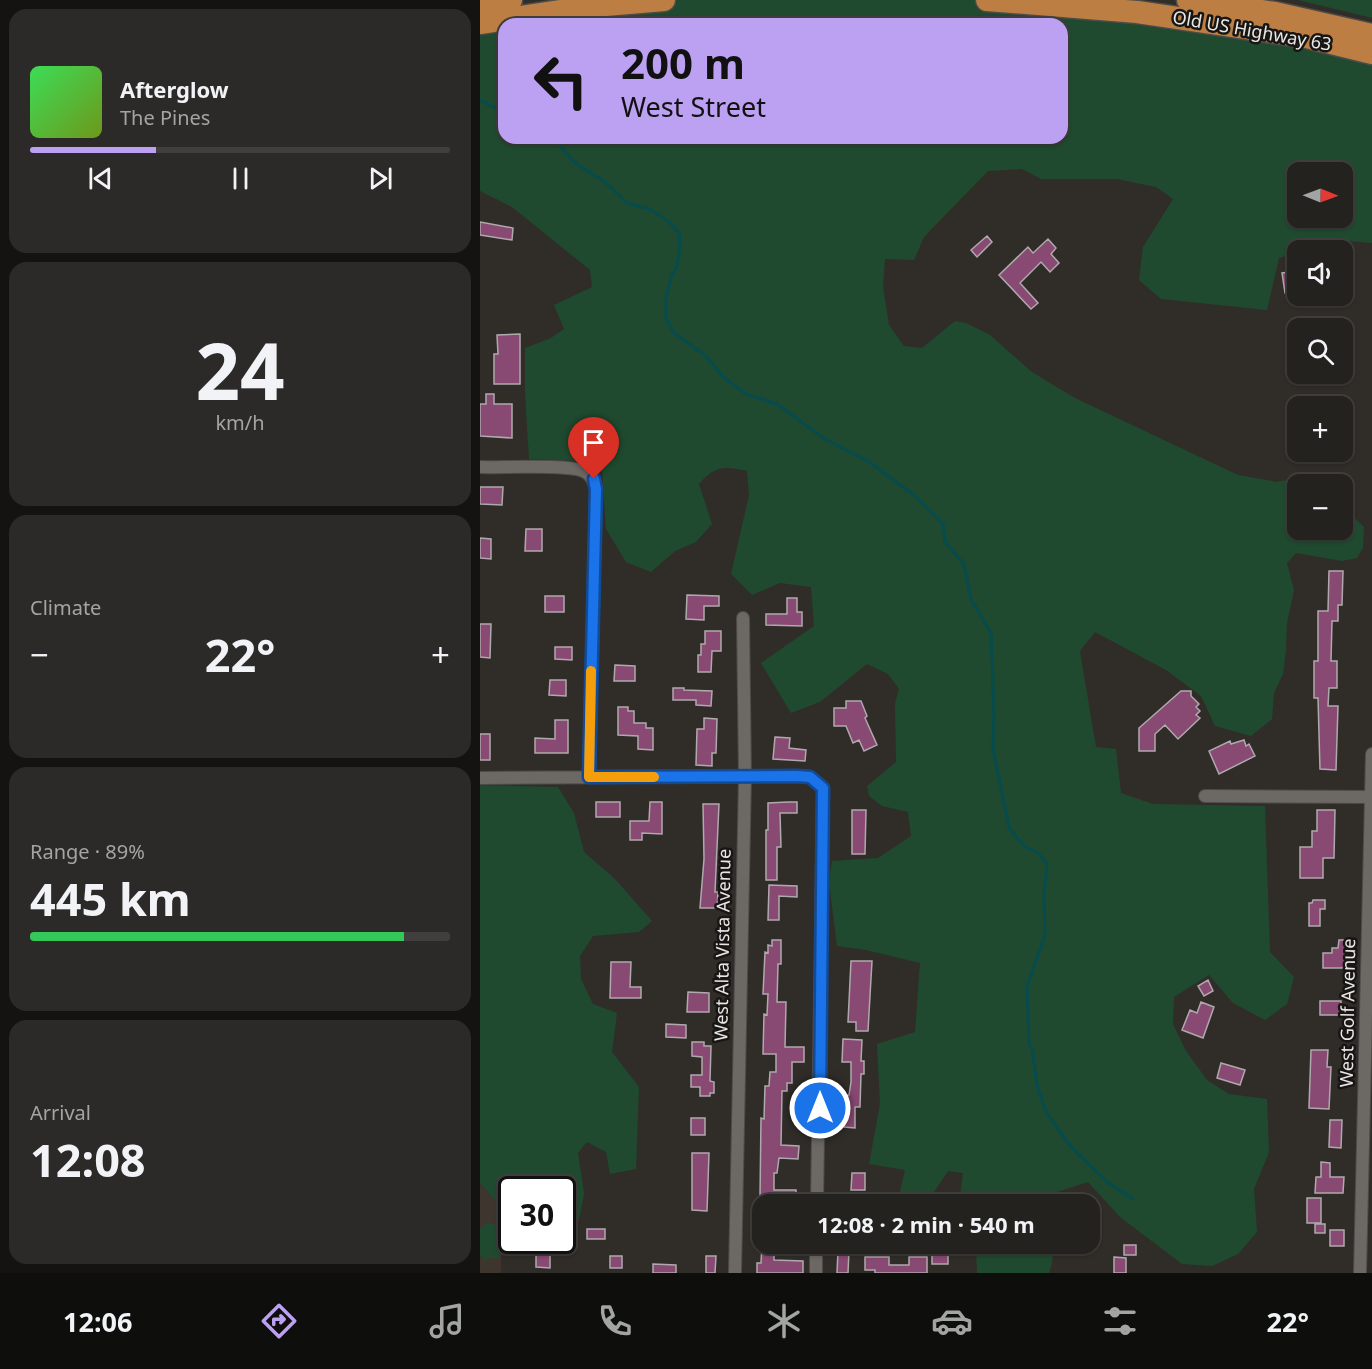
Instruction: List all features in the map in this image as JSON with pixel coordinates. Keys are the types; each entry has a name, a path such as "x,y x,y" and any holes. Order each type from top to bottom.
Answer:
{"highway":[{"path":"480,6 511,0"},
{"path":"512,18 615,2 664,0"},
{"name":"Old US Highway 63","path":"987,0 1137,12 1307,37 1372,53"},
{"path":"1188,0 1275,13 1372,34"},
{"path":"480,23 498,20"}],"street":[{"path":"480,467 566,468 583,471 594,479 596,489 589,777"},
{"name":"West Alta Vista Avenue","path":"735,1273 745,777 743,618"},
{"name":"West Golf Avenue","path":"1360,1273 1367,1162 1372,754"},
{"path":"480,778 797,776 810,777 819,783 823,788 817,1194"},
{"path":"1205,796 1371,797"},
{"path":"816,1254 816,1273"}],"shaded area":[{"path":"480,1183 498,1204 498,1254 501,1254 501,1273 480,1273"}],"green space":[{"path":"664,0 987,0 1372,53 1372,243 1353,240 1287,240 1287,255 1279,258 1267,310 1161,299 1139,280 1143,247 1173,199 1156,187 1117,179 1041,179 1022,169 988,171 924,237 914,260 885,259 883,287 889,325 904,346 922,348 955,321 966,323 990,335 1032,372 1075,398 1238,475 1277,482 1287,480 1287,540 1353,540 1353,517 1364,527 1363,548 1357,558 1342,561 1296,553 1287,563 1294,590 1287,623 1283,674 1274,693 1272,719 1251,736 1215,726 1201,696 1166,670 1095,632 1080,651 1096,747 1116,749 1121,793 1153,804 1265,806 1270,952 1294,977 1287,1004 1265,1020 1233,1003 1209,975 1174,997 1173,1024 1186,1051 1207,1080 1229,1094 1267,1099 1269,1152 1254,1189 1257,1232 1238,1254 1212,1266 1182,1264 1120,1217 1088,1182 1057,1192 1057,1194 960,1194 963,1173 948,1171 933,1194 899,1194 905,1170 869,1164 880,1104 877,1044 915,1032 920,963 866,950 837,946 829,882 832,861 878,858 911,836 908,812 882,806 869,796 867,786 896,762 895,703 899,689 888,674 867,664 820,702 791,713 761,663 814,626 811,587 780,583 752,595 731,574 749,495 747,471 720,468 710,473 699,484 712,524 696,542 675,551 651,572 626,562 606,529 602,469 578,461 529,459 525,348 549,339 564,329 554,305 592,287 590,270 512,207 480,191 480,23 498,21 498,144 1068,144 1068,18 520,18"},
{"path":"1298,0 1372,0 1372,18"},
{"path":"480,785 558,787 574,813 584,852 615,879 652,921 639,932 593,936 580,956 581,979 593,1004 617,1013 612,1052 639,1087 636,1169 610,1174 606,1152 587,1142 578,1153 584,1194 579,1220 576,1220 576,1176 498,1176 498,1204 480,1183"},
{"path":"488,1222 498,1227 499,1258 488,1258 486,1262 480,1255 480,1229"},
{"path":"976,1254 1053,1254 1049,1273 977,1273"}],"building":[{"path":"480,222 513,228 512,240 480,235"},
{"path":"987,236 992,242 977,257 971,250"},
{"path":"1048,239 1056,248 1051,254 1059,263 1050,272 1041,262 1020,283 1038,303 1031,309 999,275 1028,247 1033,253"},
{"path":"1287,272 1287,293 1285,293 1282,273"},
{"path":"520,334 520,384 494,384 494,354 498,354 497,335"},
{"path":"486,394 494,394 494,404 512,404 512,438 480,436 480,404 486,404"},
{"path":"480,487 503,487 502,505 480,504"},
{"path":"526,529 542,529 542,551 525,551"},
{"path":"480,538 491,539 491,559 480,558"},
{"path":"1329,571 1343,571 1342,605 1338,605 1338,621 1332,621 1331,661 1337,661 1337,688 1329,688 1328,706 1338,706 1336,770 1320,769 1318,698 1314,698 1314,661 1318,661 1318,611 1328,611"},
{"path":"687,595 719,596 719,606 704,606 704,620 686,619"},
{"path":"545,596 564,596 564,612 545,612"},
{"path":"787,598 797,598 797,612 802,612 802,626 766,625 766,614 787,614"},
{"path":"480,624 491,624 490,658 480,657"},
{"path":"705,631 721,631 721,651 712,651 711,672 698,672 698,655 701,655 701,644 705,644"},
{"path":"555,647 572,647 572,660 555,659"},
{"path":"615,665 635,666 635,681 614,681"},
{"path":"550,680 566,680 566,696 549,695"},
{"path":"673,688 712,691 711,706 696,705 696,700 673,700"},
{"path":"1181,691 1191,691 1191,696 1199,704 1196,707 1200,711 1196,715 1200,718 1178,739 1165,725 1155,734 1155,751 1139,751 1139,728"},
{"path":"846,701 861,701 867,716 865,718 877,745 864,751 859,740 853,743 846,726 834,726 834,708 846,708"},
{"path":"618,707 628,707 628,711 634,711 634,723 646,723 646,728 653,728 653,750 638,749 638,736 618,735"},
{"path":"704,718 717,719 716,753 712,753 712,766 696,765 697,729 704,729"},
{"path":"555,720 568,720 568,753 535,753 535,738 555,739"},
{"path":"480,734 490,734 490,760 480,760"},
{"path":"775,737 790,738 789,748 806,750 805,761 773,759"},
{"path":"1244,740 1246,746 1249,744 1255,756 1219,774 1209,751 1230,741 1231,744"},
{"path":"596,802 620,802 620,817 596,817"},
{"path":"650,802 662,802 662,834 642,833 642,840 630,840 630,821 649,821"},
{"path":"797,802 797,813 780,813 781,847 777,847 777,880 766,880 768,803"},
{"path":"703,804 719,804 715,892 718,892 717,908 700,908 704,859"},
{"path":"852,810 866,810 865,854 852,854"},
{"path":"1317,810 1335,810 1334,858 1323,858 1323,878 1300,878 1300,847 1312,847 1312,831 1317,831"},
{"path":"769,885 797,886 797,897 779,896 779,920 768,920"},
{"path":"1313,900 1325,900 1325,909 1320,909 1320,926 1309,926 1309,903"},
{"path":"772,940 781,940 777,1002 786,1002 785,1047 804,1047 804,1062 792,1062 792,1083 787,1083 787,1091 782,1091 781,1145 799,1146 798,1159 779,1158 777,1173 774,1173 774,1190 796,1190 796,1194 760,1194 761,1118 764,1119 765,1086 769,1086 770,1072 776,1072 776,1054 763,1054 764,1014 767,1015 768,994 763,994 765,952 768,953 768,945 772,946"},
{"path":"1339,940 1349,940 1352,968 1323,968 1323,953 1332,953 1332,948 1338,948"},
{"path":"851,961 872,961 868,1031 856,1031 856,1022 848,1022"},
{"path":"611,962 631,962 630,987 641,987 641,998 610,998"},
{"path":"1208,980 1213,991 1204,996 1198,986"},
{"path":"688,992 709,993 709,1012 687,1012"},
{"path":"1320,1001 1341,1001 1341,1015 1320,1015"},
{"path":"1201,1002 1214,1007 1203,1038 1182,1030 1190,1010 1197,1013"},
{"path":"666,1024 686,1025 686,1038 666,1037"},
{"path":"843,1039 862,1040 861,1061 864,1061 864,1074 861,1074 860,1107 855,1107 855,1128 844,1127 844,1107 837,1107 838,1095 849,1095 851,1082 851,1062 842,1062"},
{"path":"692,1042 704,1042 704,1046 711,1046 710,1081 714,1082 714,1093 710,1093 710,1096 700,1096 700,1087 691,1087 691,1075 702,1075 702,1057 692,1056"},
{"path":"1311,1050 1328,1050 1327,1067 1331,1067 1329,1109 1309,1108"},
{"path":"1221,1063 1245,1070 1240,1085 1217,1078"},
{"path":"691,1118 705,1118 705,1135 691,1135"},
{"path":"1330,1120 1342,1120 1341,1148 1329,1147"},
{"path":"692,1153 709,1153 707,1211 692,1210"},
{"path":"1321,1162 1330,1163 1330,1177 1344,1177 1343,1193 1315,1193 1316,1177 1321,1177"},
{"path":"852,1173 865,1173 865,1190 851,1190"},
{"path":"1307,1198 1321,1198 1321,1223 1307,1223"},
{"path":"1315,1224 1325,1224 1325,1233 1315,1233"},
{"path":"587,1229 605,1229 605,1239 587,1239"},
{"path":"1330,1230 1344,1230 1344,1246 1330,1246"},
{"path":"1124,1245 1136,1245 1136,1255 1124,1255"},
{"path":"536,1254 550,1254 550,1268 536,1267"},
{"path":"761,1254 774,1254 774,1260 803,1261 803,1273 757,1273 757,1263 761,1263"},
{"path":"838,1254 849,1254 848,1273 837,1273"},
{"path":"932,1254 948,1254 948,1264 932,1264"},
{"path":"610,1256 622,1256 622,1268 610,1268"},
{"path":"706,1256 716,1256 715,1273 706,1273"},
{"path":"865,1257 889,1257 889,1265 909,1265 909,1257 927,1257 927,1273 875,1273 875,1270 865,1270"},
{"path":"1114,1257 1126,1258 1126,1273 1114,1273"},
{"path":"653,1264 676,1265 676,1273 653,1273"}],"waterway":[{"path":"480,100 498,109"},
{"path":"558,144 575,163 605,182 627,203 649,209 667,220 679,233 677,266 666,297 666,318 674,333 705,355 723,377 746,394 777,404 825,439 868,461 915,496 943,524 945,542 964,564 971,599 991,633 993,749 1009,827 1026,847 1038,853 1047,864 1044,895 1045,935 1027,986 1029,1043 1032,1048 1037,1085 1046,1112 1071,1147 1106,1181 1133,1199"}],"slow traffic":[{"path":"591,671 589,777 654,777"}],"route":[{"path":"594,479 596,489 589,777 797,776 810,777 823,788 820,1108"}]}
